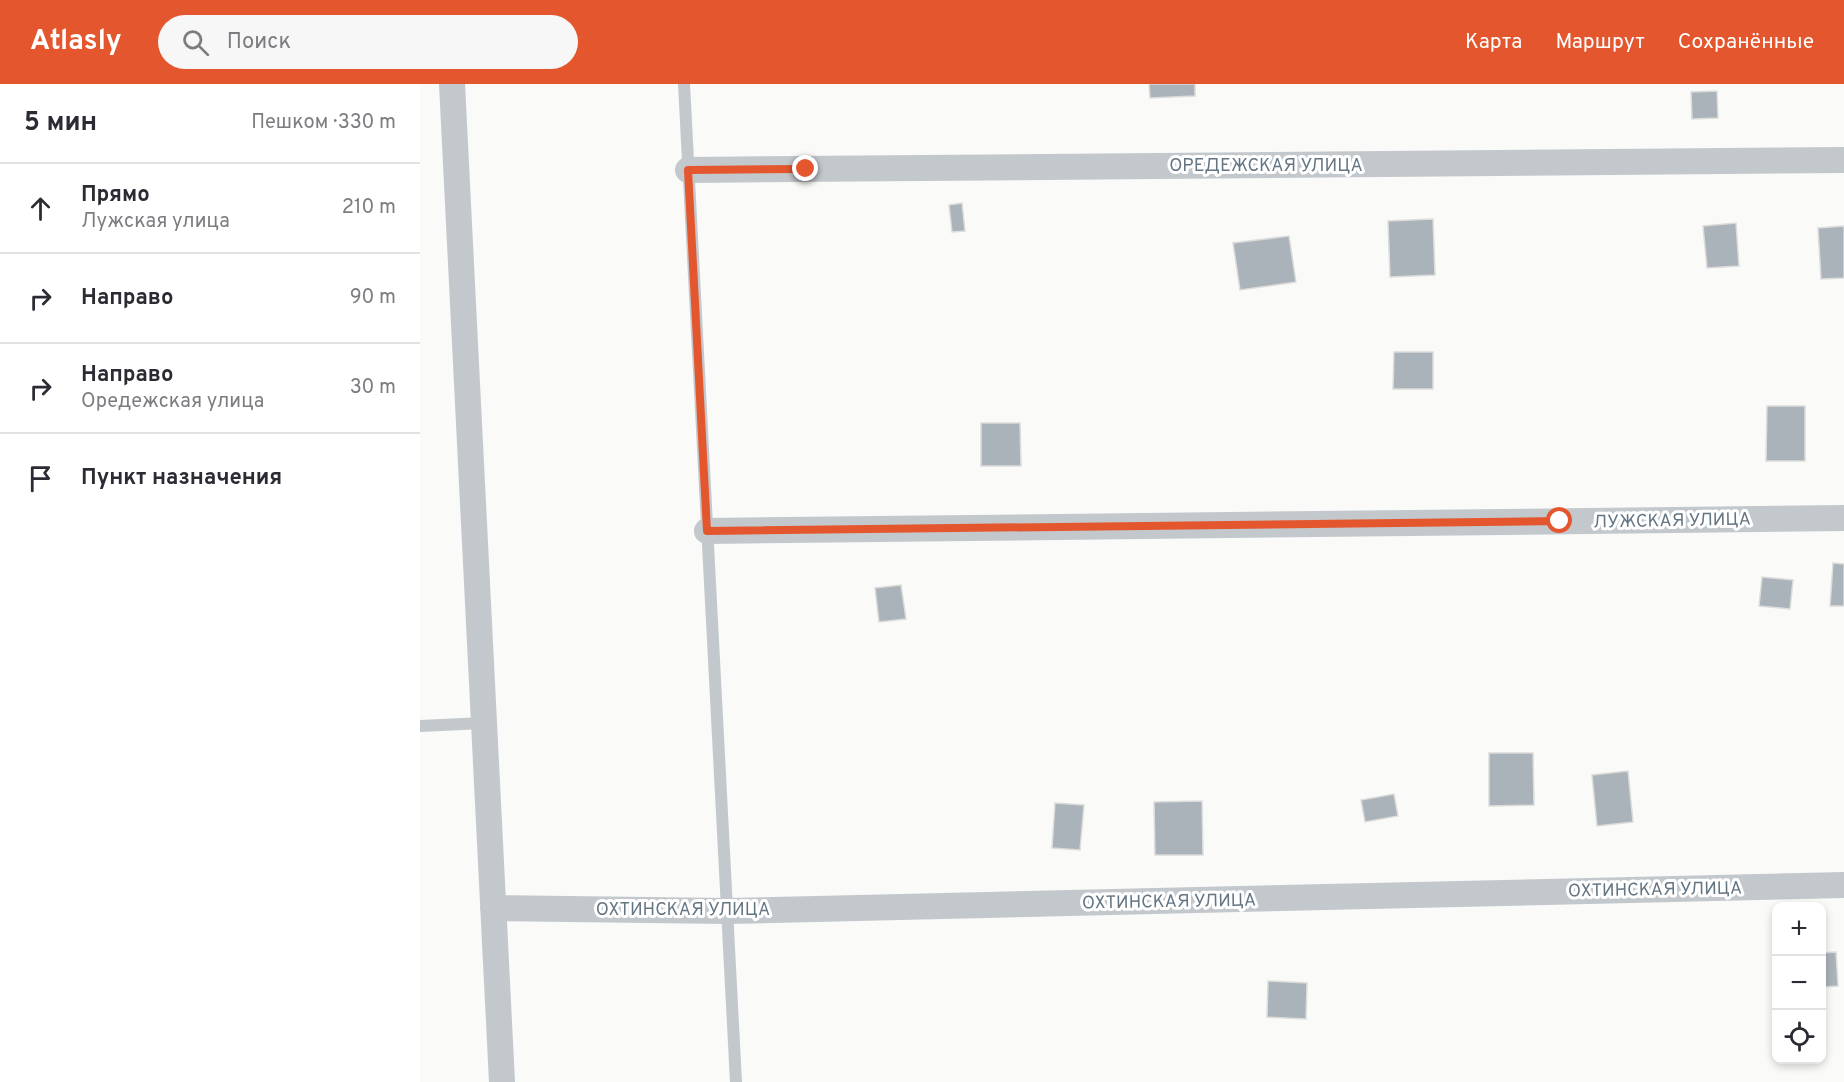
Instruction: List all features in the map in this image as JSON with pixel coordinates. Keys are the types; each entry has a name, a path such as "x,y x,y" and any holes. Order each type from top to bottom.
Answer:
{"street":[{"path":"452,84 502,1082"},
{"name":"ОРЕДЕЖСКАЯ УЛИЦА","path":"688,170 1844,160"},
{"name":"ЛУЖСКАЯ УЛИЦА","path":"707,531 1844,518"},
{"name":"ОХТИНСКАЯ УЛИЦА","path":"494,908 727,911 1844,885"}],"lane":[{"path":"684,84 736,1082"},
{"path":"420,726 484,723"}],"building":[{"path":"1149,84 1195,84 1195,96 1150,98"},
{"path":"1717,91 1718,118 1692,119 1691,92"},
{"path":"962,203 965,231 952,232 949,205"},
{"path":"1433,219 1435,275 1390,277 1388,221"},
{"path":"1736,223 1739,266 1707,268 1703,226"},
{"path":"1844,226 1844,278 1821,279 1818,228"},
{"path":"1289,236 1296,282 1240,290 1233,243"},
{"path":"1394,352 1433,352 1433,389 1393,389"},
{"path":"1767,406 1805,406 1805,461 1766,461"},
{"path":"981,423 1020,423 1021,466 981,466"},
{"path":"1833,563 1844,564 1844,606 1830,606"},
{"path":"1762,577 1793,580 1790,609 1759,606"},
{"path":"901,585 906,619 879,622 875,588"},
{"path":"1489,753 1533,753 1534,805 1489,806"},
{"path":"1628,771 1633,822 1597,826 1592,775"},
{"path":"1394,794 1398,816 1365,822 1361,800"},
{"path":"1202,801 1203,855 1155,855 1154,802"},
{"path":"1055,803 1084,805 1080,850 1052,848"},
{"path":"1836,952 1838,986 1826,987 1826,953"},
{"path":"1268,981 1307,983 1306,1019 1267,1017"}],"route":[{"path":"806,169 688,170 707,531 1560,521"}]}
